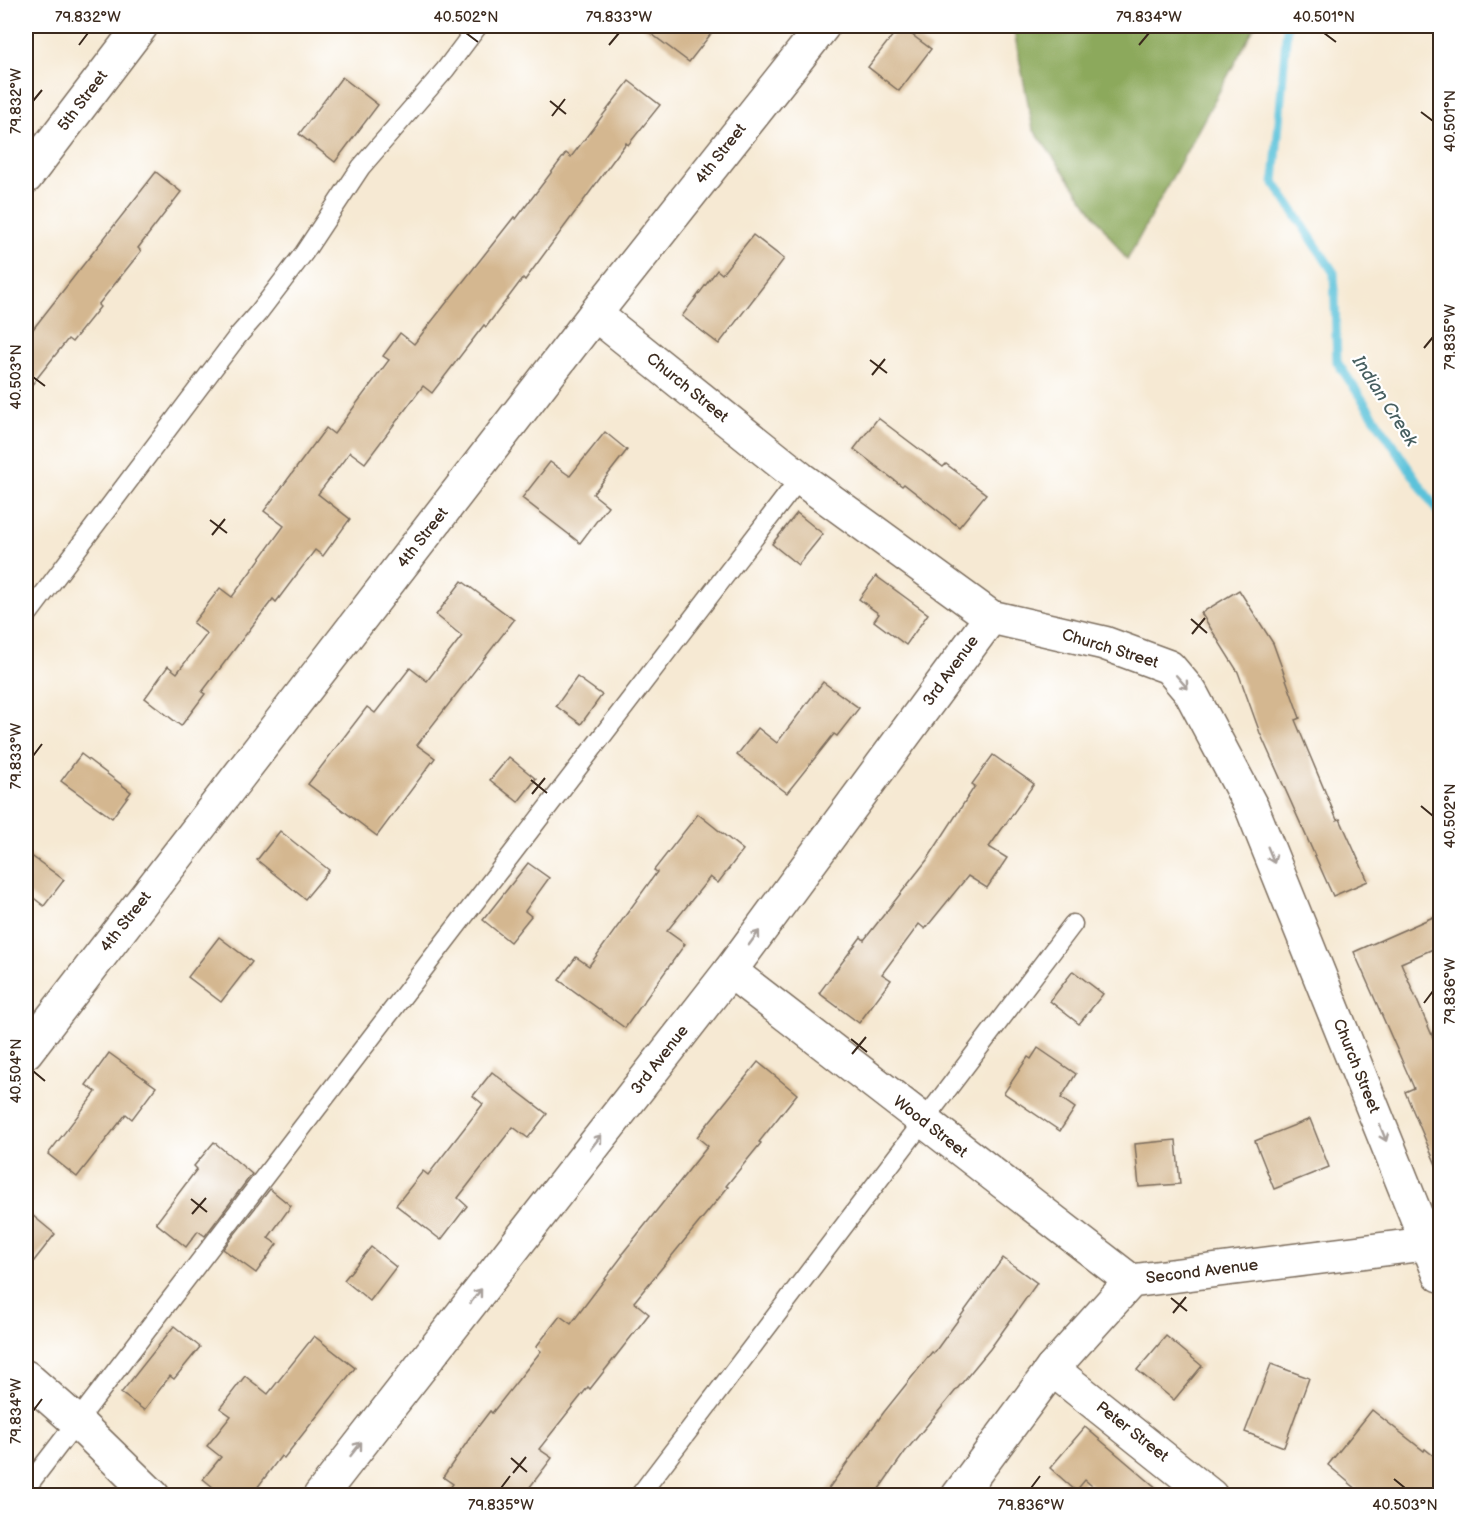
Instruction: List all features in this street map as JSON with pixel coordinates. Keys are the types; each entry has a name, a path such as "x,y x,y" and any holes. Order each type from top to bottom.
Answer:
{"street":[{"name":"5th Street","path":"26,177 141,26"},
{"name":"4th Street","path":"26,1052 595,314 823,26"},
{"name":"Church Street","path":"595,314 800,478 991,617 1104,644 1138,654 1169,667 1191,693 1252,808 1434,1243 1440,1275"},
{"name":"3rd Avenue","path":"320,1496 730,971 991,617"},
{"name":"Wood Street","path":"730,971 1131,1281"},
{"name":"Second Avenue","path":"958,1496 1052,1369 1131,1281 1434,1243"},
{"name":"Peter Street","path":"1052,1369 1211,1496"},
{"path":"26,1377 77,1422 153,1496"}],"lane":[{"path":"26,617 237,337 304,254 361,167 445,70 478,26"},
{"path":"26,1488 800,478"},
{"path":"639,1496 1072,924"}],"green space":[{"path":"1013,26 1255,26 1127,260 1033,129"}],"building":[{"path":"641,26 717,26 689,62"},
{"path":"900,26 931,49 899,91 868,67"},
{"path":"342,77 378,105 335,162 299,134"},
{"path":"629,81 660,105 628,145 626,143 525,280 523,278 486,327 484,325 432,393 423,386 365,463 350,452 318,494 350,519 323,556 315,550 276,602 273,599 202,692 205,694 181,726 145,698 168,666 177,673 207,634 193,623 220,588 232,597 284,526 264,511 326,428 334,434 389,360 383,356 400,333 414,344 514,217 516,219 566,153 571,157"},
{"path":"156,172 181,192 138,248 141,251 98,305 100,307 72,342 68,339 26,392 26,338"},
{"path":"753,235 784,259 719,344 682,316 717,270 722,274"},
{"path":"878,418 943,467 946,464 986,494 959,527 854,449"},
{"path":"605,432 627,450 593,494 608,506 580,543 522,498 550,462 570,476"},
{"path":"797,513 823,534 798,565 772,544"},
{"path":"876,576 928,614 906,645 874,621 879,614 859,599"},
{"path":"462,581 514,620 417,745 435,758 377,836 308,784 367,707 375,713 410,668 427,681 462,636 436,615"},
{"path":"1239,590 1273,643 1300,718 1295,720 1337,820 1340,819 1368,881 1333,896 1260,733 1238,672 1201,613"},
{"path":"577,677 602,695 581,724 556,706"},
{"path":"823,682 859,708 837,736 834,734 787,793 737,755 758,728 777,743"},
{"path":"81,754 131,792 112,818 61,781"},
{"path":"993,755 1034,784 989,847 1007,858 987,888 968,876 925,929 919,924 882,974 891,980 859,1023 819,993 861,937 864,940 927,860 975,786 972,784"},
{"path":"509,757 536,779 518,802 490,780"},
{"path":"698,814 743,850 718,883 710,877 667,931 685,944 625,1028 559,980 576,957 589,966 657,872 654,870"},
{"path":"280,831 329,870 305,899 257,860"},
{"path":"26,852 64,880 44,906 26,892"},
{"path":"528,863 549,878 525,911 531,916 510,942 483,920"},
{"path":"1440,914 1440,946 1401,963 1440,1054 1440,1174 1405,1092 1414,1088 1354,952"},
{"path":"219,937 252,962 221,1002 188,977"},
{"path":"1073,971 1103,994 1079,1024 1050,1001"},
{"path":"1038,1048 1076,1074 1061,1098 1075,1108 1060,1131 1004,1093 1028,1057 1031,1059"},
{"path":"109,1053 156,1087 132,1119 126,1114 77,1177 48,1154 96,1092 86,1085"},
{"path":"758,1062 797,1094 726,1186 728,1187 634,1302 649,1314 539,1449 552,1458 523,1496 444,1496 453,1484 443,1477 474,1432 541,1351 536,1347 560,1316 571,1324 622,1254 708,1146 697,1137"},
{"path":"492,1072 547,1114 528,1138 513,1127 458,1198 467,1206 441,1240 396,1205 423,1171 428,1175 483,1104 473,1096"},
{"path":"1310,1119 1329,1167 1274,1189 1255,1141"},
{"path":"1176,1140 1180,1184 1139,1187 1135,1144"},
{"path":"214,1142 252,1174 205,1236 198,1231 186,1247 156,1223 197,1169 194,1166"},
{"path":"270,1189 291,1206 268,1238 277,1244 256,1273 223,1249"},
{"path":"26,1210 55,1234 26,1271"},
{"path":"371,1247 396,1267 370,1301 344,1280"},
{"path":"1003,1258 1037,1283 990,1349 905,1452 874,1496 823,1496 884,1412 932,1352 934,1353"},
{"path":"174,1326 200,1347 174,1379 170,1376 144,1410 121,1393"},
{"path":"314,1336 355,1368 284,1458 281,1456 251,1496 224,1496 203,1479 221,1457 207,1446 231,1416 220,1408 245,1376 268,1394"},
{"path":"1166,1336 1202,1366 1174,1400 1137,1370"},
{"path":"1271,1364 1309,1378 1284,1447 1245,1432"},
{"path":"1372,1410 1440,1461 1440,1496 1365,1496 1328,1465"},
{"path":"1085,1427 1166,1496 1104,1496 1085,1480 1076,1491 1050,1468"}],"waterway":[{"name":"Indian Creek","path":"1287,26 1274,182 1334,273 1337,362 1440,515"}]}
